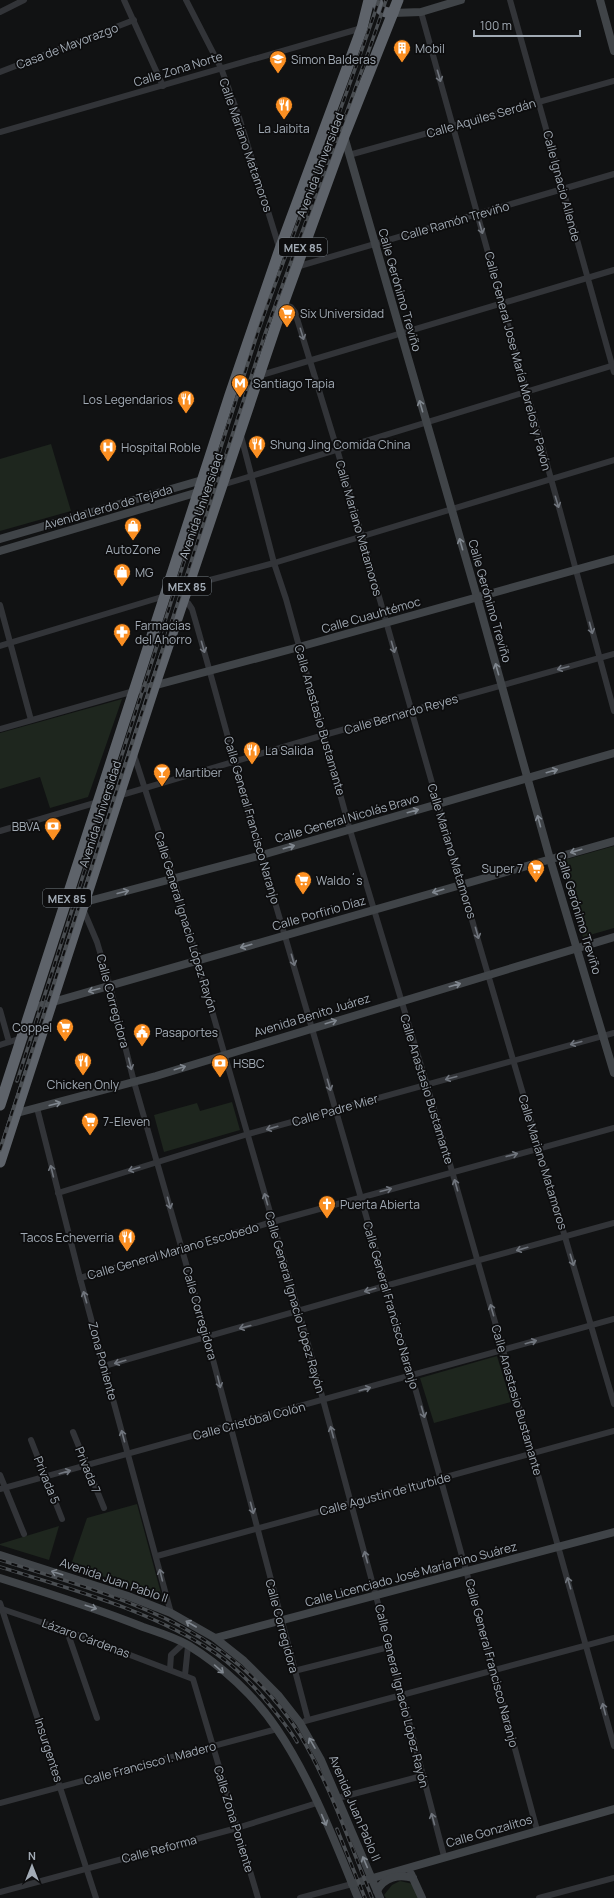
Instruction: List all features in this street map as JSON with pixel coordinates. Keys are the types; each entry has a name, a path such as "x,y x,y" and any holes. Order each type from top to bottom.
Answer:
{"highway":[{"name":"Avenida Universidad","path":"0,1105 202,480 280,249 362,28 369,0"},
{"path":"377,0 378,7 382,12 393,13"},
{"name":"Avenida Universidad","path":"0,1162 187,586 258,376 344,136 398,0"}],"street":[{"path":"0,12 24,0"},
{"path":"124,0 163,86"},
{"name":"Calle Mariano Matamoros","path":"186,0 221,68 243,130 280,249"},
{"path":"393,13 421,12 461,0"},
{"name":"Calle Ignacio Allende","path":"510,0 613,368"},
{"path":"600,0 614,51"},
{"name":"Calle General Jose María Morelos y Pavón","path":"421,12 503,304 614,711"},
{"name":"Casa de Mayorazgo","path":"0,72 134,20"},
{"name":"Calle Zona Norte","path":"0,132 362,28"},
{"name":"Calle Aquiles Serdán","path":"349,155 614,81"},
{"name":"Calle Gerónimo Treviño","path":"344,136 399,334 477,597 550,859 614,1073"},
{"name":"Calle Ramón Treviño","path":"296,267 614,174"},
{"path":"258,376 614,270"},
{"name":"Calle Mariano Matamoros","path":"283,304 291,307 295,312 337,449 438,804 490,975 513,1061 592,1325 614,1404"},
{"path":"222,485 250,475 527,392 613,368"},
{"name":"Calle Anastasio Bustamante","path":"240,432 274,563 350,830 375,909 478,1261 587,1645 614,1746"},
{"path":"187,586 274,563 614,460"},
{"name":"Avenida Lerdo de Tejada","path":"0,539 202,480"},
{"name":"Avenida Lerdo de Tejada","path":"0,551 222,485"},
{"name":"Calle Cuauhtémoc","path":"134,691 299,648 614,559"},
{"path":"0,646 165,596"},
{"name":"Calle General Francisco Naranjo","path":"183,600 188,603 192,609 286,935 385,1286 468,1572 537,1830"},
{"path":"0,605 32,720"},
{"name":"Calle Bernardo Reyes","path":"0,831 324,735 412,712 501,685 614,654"},
{"path":"0,729 134,691"},
{"name":"Calle General Ignacio López Rayón","path":"133,752 174,879 298,1311 351,1502 444,1856"},
{"name":"Calle General Nicolás Bravo","path":"84,905 262,856 614,753"},
{"name":"Calle Porfirio Díaz","path":"32,1008 614,841"},
{"name":"Calle Corregidora","path":"84,905 110,986 134,1082 207,1337 294,1671 304,1722"},
{"name":"Avenida Benito Juárez","path":"17,1113 134,1082 401,1000 490,975 614,937"},
{"path":"0,1010 9,1042"},
{"name":"Calle Padre Mier","path":"58,1193 248,1134 614,1033"},
{"path":"0,1045 22,1038"},
{"name":"Zona Poniente","path":"37,1108 80,1278 157,1556 171,1612"},
{"name":"Calle General Mariano Escobedo","path":"80,1278 360,1197 614,1128"},
{"path":"104,1366 614,1223"},
{"name":"Calle Cristóbal Colón","path":"3,1489 614,1319"},
{"name":"Calle Agustín de Iturbide","path":"157,1556 614,1431"},
{"name":"Privada 7","path":"73,1432 104,1508"},
{"name":"Privada 5","path":"31,1440 62,1519"},
{"path":"0,1475 3,1489 24,1534"},
{"name":"Calle Licenciado José María Pino Suárez","path":"215,1638 614,1532"},
{"name":"Avenida Juan Pablo II","path":"0,1555 128,1596 171,1612 215,1638 262,1678 304,1722 378,1894"},
{"path":"0,1578 96,1608 186,1644 214,1664 251,1697 277,1729 317,1803 358,1898"},
{"name":"Lázaro Cárdenas","path":"1,1606 170,1669"},
{"name":"Insurgentes","path":"1,1606 61,1786 96,1898"},
{"path":"67,1631 97,1718"},
{"path":"304,1722 494,1669 614,1638"},
{"path":"186,1644 185,1675 170,1669 171,1655 186,1644"},
{"path":"294,1671 388,1647"},
{"name":"Calle Zona Poniente","path":"185,1675 193,1680 258,1898"},
{"name":"Calle Francisco I. Madero","path":"0,1803 277,1729"},
{"path":"338,1798 422,1776"},
{"name":"Calle Reforma","path":"0,1892 236,1828 317,1803"},
{"name":"Calle Gonzalitos","path":"352,1884 444,1856 614,1809"},
{"path":"409,1867 422,1898"},
{"path":"378,1894 384,1881 402,1876 413,1878"},
{"path":"539,1898 614,1878"},
{"path":"300,1898 352,1884"}],"shaded area":[{"path":"51,444 71,511 0,531 0,459"},
{"path":"122,699 88,797 50,808 40,777 0,789 0,733"},
{"path":"614,846 614,928 583,937 561,861"},
{"path":"232,1102 240,1130 164,1152 154,1115 197,1103 200,1111"},
{"path":"497,1356 511,1402 434,1423 420,1378"},
{"path":"137,1504 162,1597 71,1565 87,1518"},
{"path":"59,1526 49,1560 0,1545 0,1544"},
{"path":"400,1881 413,1884 419,1898 386,1898 384,1895 392,1885"}],"railway":[{"path":"17,1081 258,332 350,84 379,0"},
{"path":"0,1150 265,334 357,84 386,0"},
{"path":"0,1560 128,1602 168,1620 205,1641 240,1666 272,1697 300,1735 311,1754 330,1794 372,1898"},
{"path":"0,1567 111,1602 165,1625 190,1638 215,1653 246,1679 279,1716 297,1742"},
{"path":"337,1829 365,1898"}],"place":[{"name":"Mobil","path":"402,63"},
{"name":"Simon Balderas","path":"278,74"},
{"name":"La Jaibita","path":"284,120"},
{"name":"Six Universidad","path":"287,328"},
{"name":"Santiago Tapia","path":"240,398"},
{"name":"Los Legendarios","path":"186,414"},
{"name":"Shung Jing Comida China","path":"257,459"},
{"name":"Hospital Roble","path":"108,462"},
{"name":"AutoZone","path":"133,541"},
{"name":"MG","path":"122,587"},
{"name":"Farmacias del Ahorro","path":"122,647"},
{"name":"La Salida","path":"252,765"},
{"name":"Martiber","path":"162,787"},
{"name":"BBVA","path":"53,841"},
{"name":"Super 7","path":"536,883"},
{"name":"Waldo´s","path":"303,895"},
{"name":"Coppel","path":"65,1042"},
{"name":"Pasaportes","path":"142,1047"},
{"name":"Chicken Only","path":"83,1076"},
{"name":"HSBC","path":"220,1078"},
{"name":"7-Eleven","path":"90,1136"},
{"name":"Puerta Abierta","path":"327,1219"},
{"name":"Tacos Echeverria","path":"127,1252"}]}
